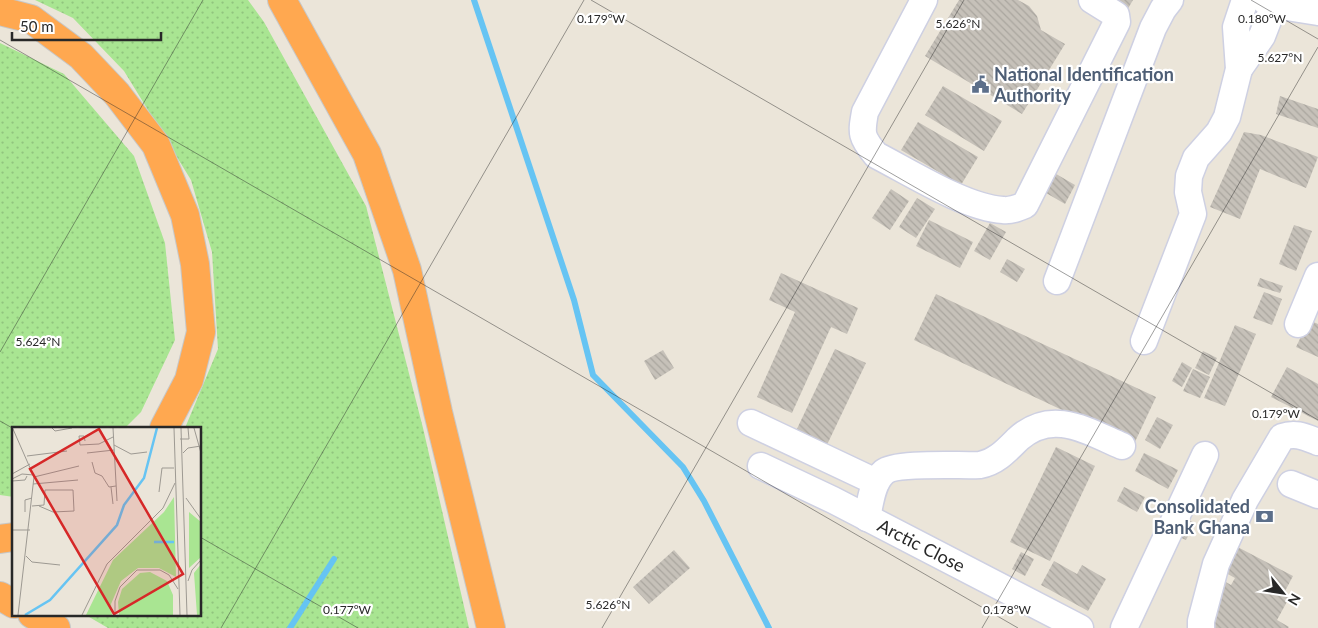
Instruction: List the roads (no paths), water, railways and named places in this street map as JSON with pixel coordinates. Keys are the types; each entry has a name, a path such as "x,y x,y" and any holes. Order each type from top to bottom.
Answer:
{"highway":[{"path":"282,0 366,154 407,270 438,412 491,628"},
{"path":"0,11 31,19 81,56 117,94 156,145 185,215 195,264 201,332 189,380 165,427"},
{"path":"0,596 12,603"},
{"path":"35,616 56,628"}],"street":[{"path":"924,0 865,112 862,132 867,145 876,155 961,199 982,206 1004,210 1026,205 1117,22 1116,15 1092,0"},
{"path":"1057,281 1153,28 1170,0"},
{"path":"1144,341 1193,214 1188,192 1189,176 1196,158 1219,132 1227,117 1239,70 1236,27 1245,0"},
{"path":"1239,70 1262,36 1269,2 1318,12"},
{"path":"1298,324 1318,276"},
{"path":"751,423 876,482"},
{"path":"867,518 876,482 885,471 900,466 980,466 990,463 1025,432 1039,426 1057,423 1076,426 1122,446"},
{"path":"1202,628 1201,621 1216,564 1245,500 1282,438 1300,434 1318,442"},
{"path":"1124,628 1205,455"},
{"name":"Arctic Close","path":"761,466 867,518 1080,628"},
{"path":"1291,484 1318,495"}],"waterway":[{"path":"474,0 574,300 593,375 683,467 704,501 769,628"},
{"path":"290,628 334,559"}],"place":[{"name":"National Identification Authority","path":"980,85"},
{"name":"Consolidated Bank Ghana","path":"1264,517"}]}
